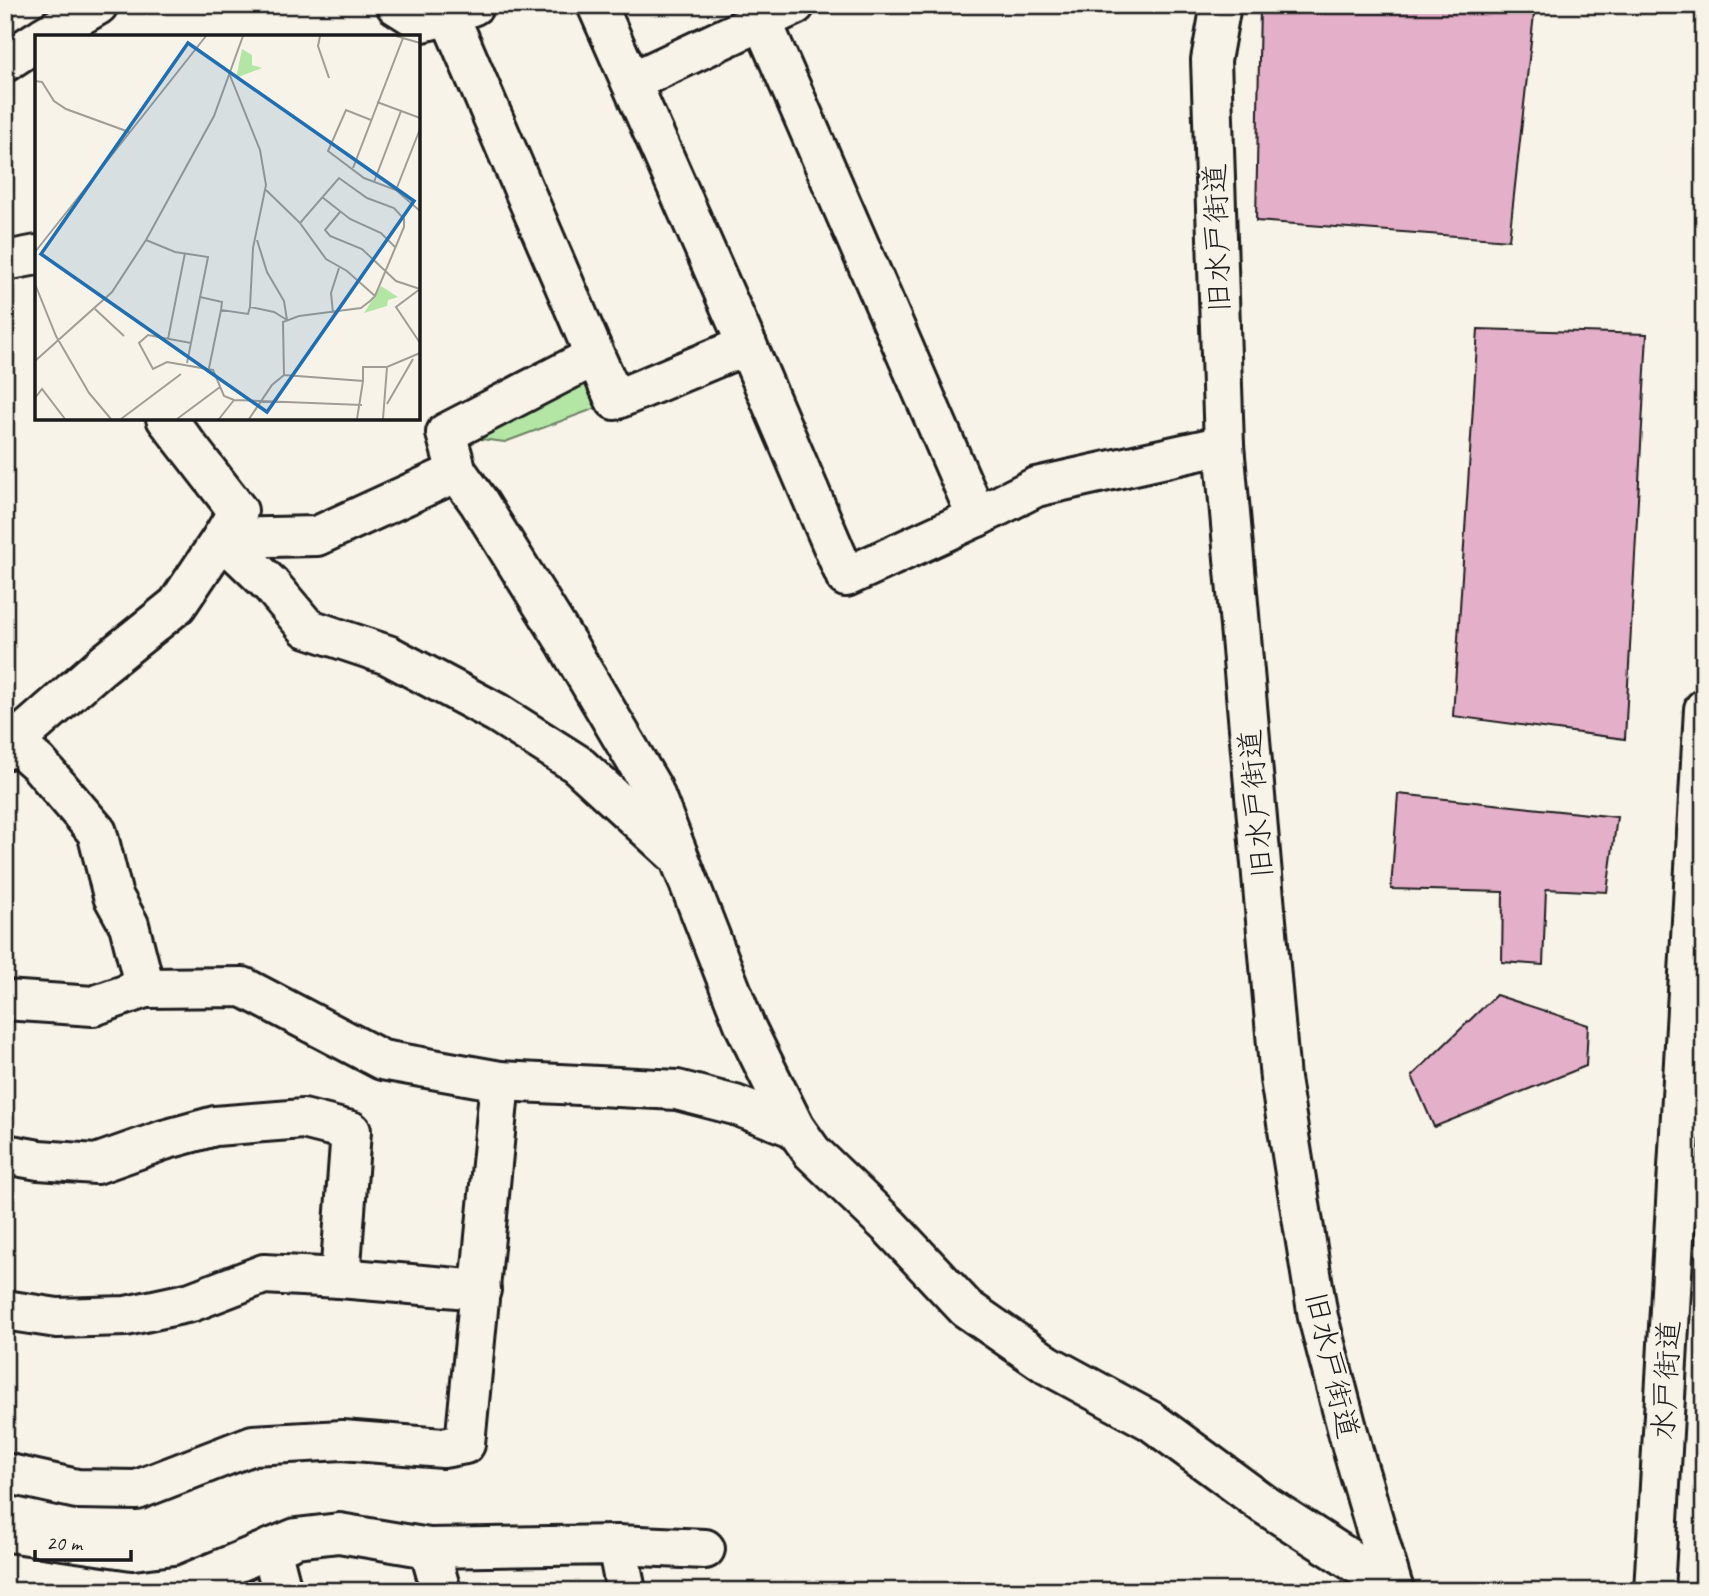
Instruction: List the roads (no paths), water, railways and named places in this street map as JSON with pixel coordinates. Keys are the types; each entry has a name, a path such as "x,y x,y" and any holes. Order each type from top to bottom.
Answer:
{"main road":[{"path":"46,30 98,5"},
{"path":"396,5 423,22 462,10 595,356 615,400 747,345"},
{"path":"597,5 846,577 1037,487 1224,445"},
{"name":"旧水戸街道","path":"1221,5 1211,60 1224,445 1280,1079 1318,1317 1353,1451 1394,1589"},
{"path":"631,82 778,13 977,517"},
{"path":"5,62 35,39"},
{"path":"5,261 35,254"},
{"path":"595,356 446,433 457,472 568,644 652,788 745,1026 795,1128 812,1152 890,1227 966,1308 1048,1365 1151,1421 1265,1505 1394,1589"},
{"path":"145,988 129,925 113,896 97,832 38,764 9,746 177,605 238,511 168,420"},
{"path":"222,538 317,537 457,472"},
{"path":"222,538 271,585 307,628 388,655 497,713 577,764 680,859"},
{"name":"水戸街道","path":"1654,1591 1698,932 1704,709"},
{"path":"5,1000 93,1006 145,988 243,987 382,1060 500,1081 677,1090 735,1105 795,1128"},
{"path":"5,1472 77,1489 137,1490 253,1445 342,1440 443,1448 465,1444 500,1081"},
{"path":"5,1154 39,1160 96,1164 164,1140 215,1126 303,1119 351,1131 340,1278"},
{"path":"5,1310 57,1318 126,1316 191,1302 264,1274 481,1290"},
{"path":"11,1579 132,1591 183,1585 296,1538 339,1533 429,1548 617,1545 705,1549"},
{"path":"617,1545 626,1591"},
{"path":"271,1548 282,1591"},
{"path":"429,1548 441,1591"}]}
